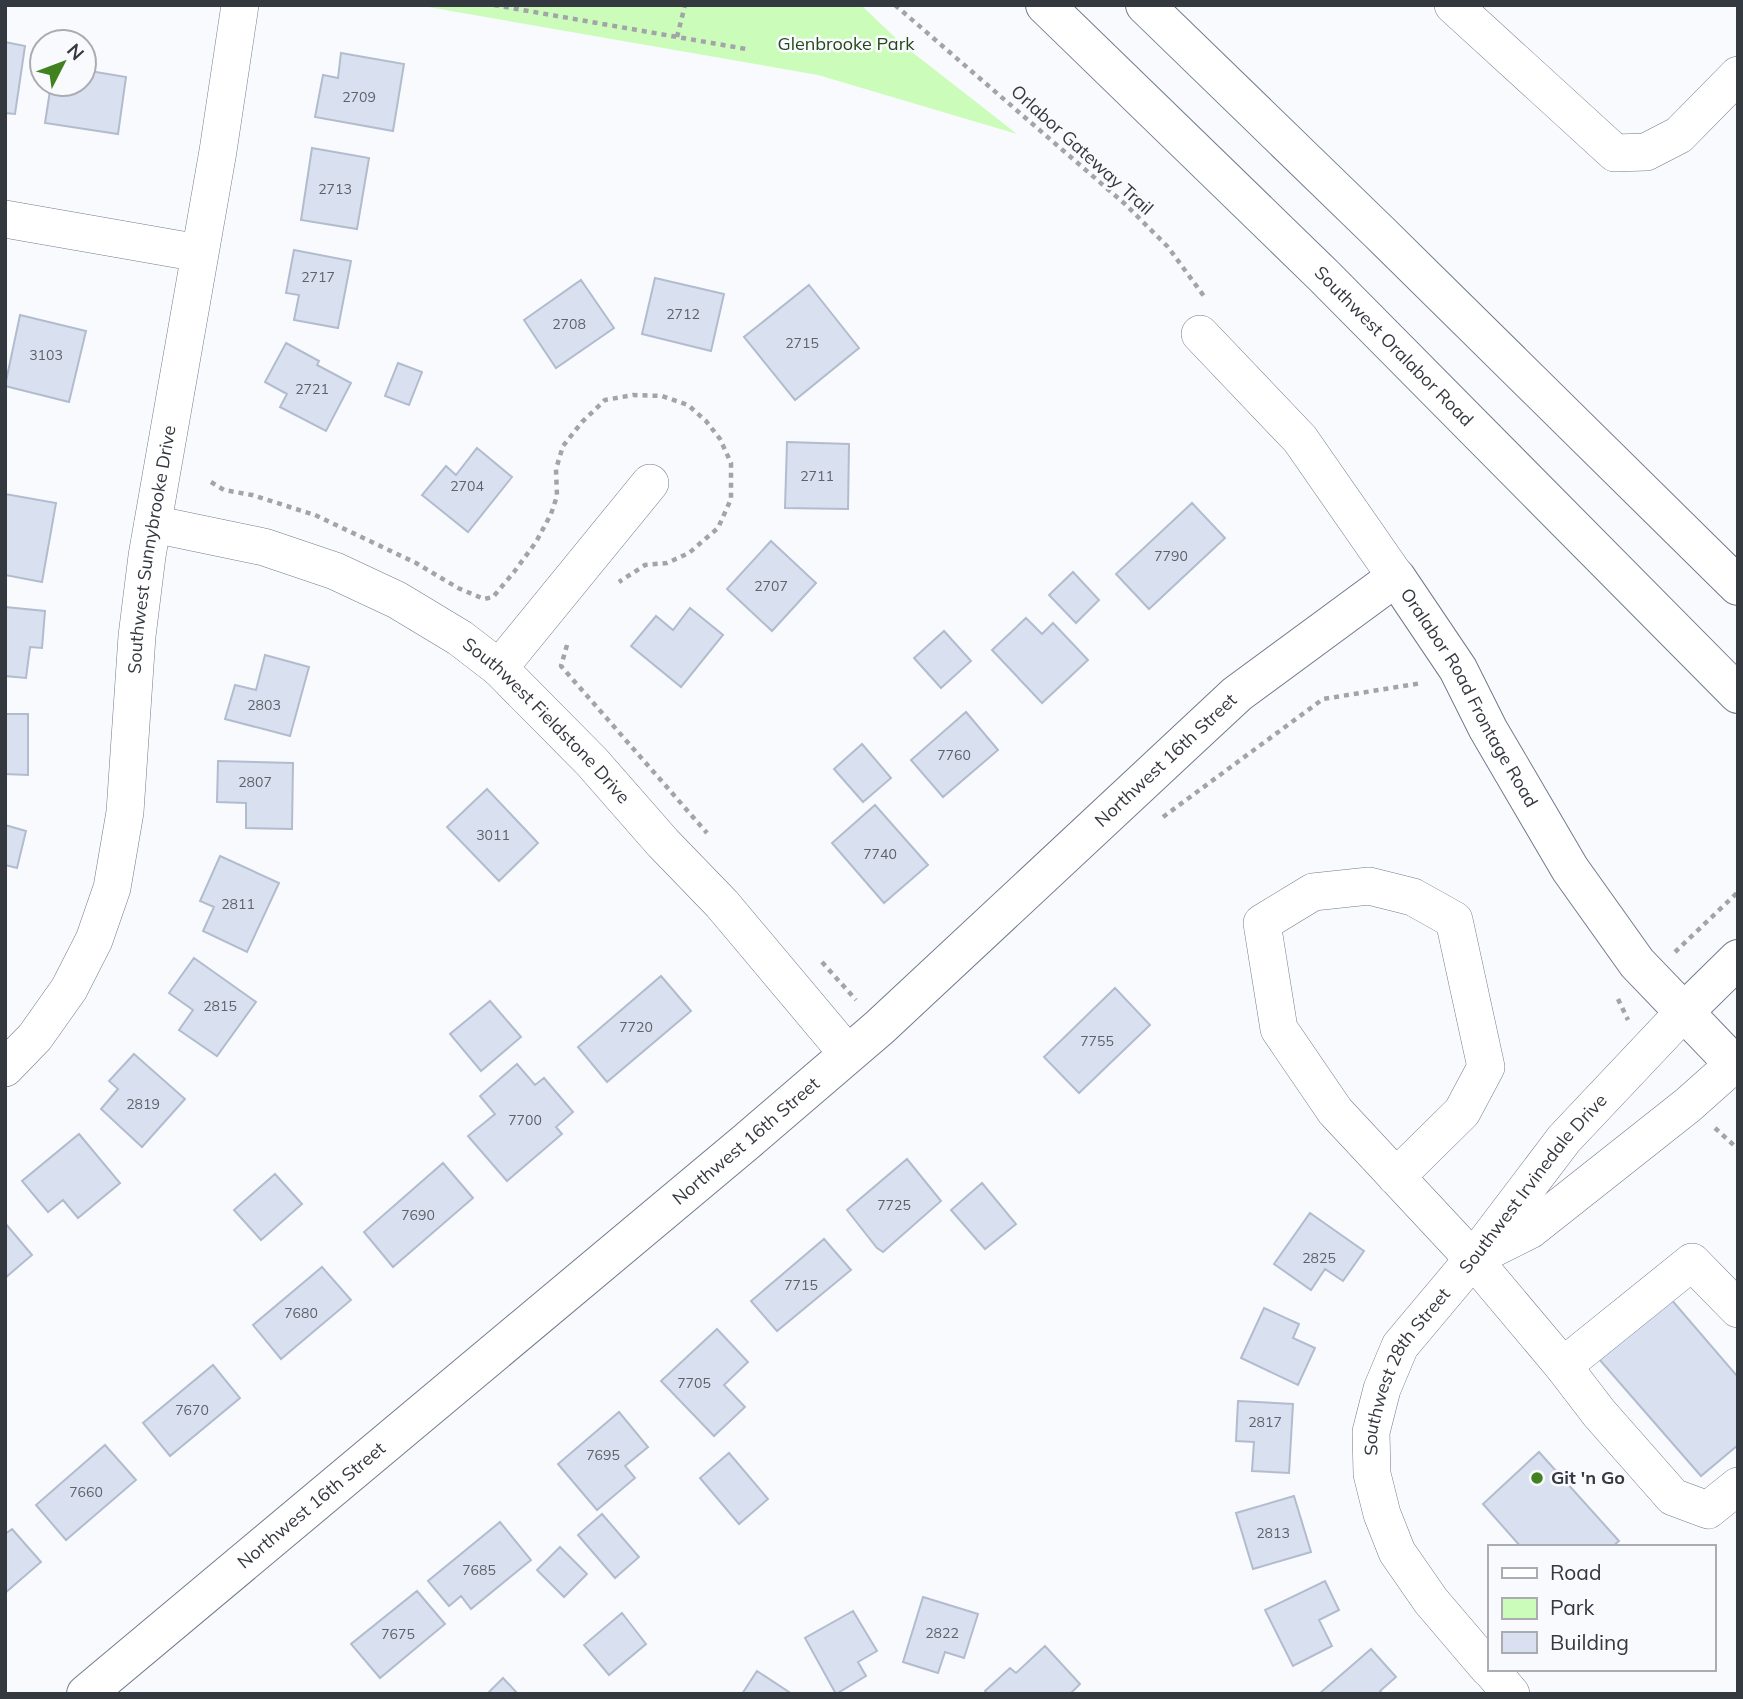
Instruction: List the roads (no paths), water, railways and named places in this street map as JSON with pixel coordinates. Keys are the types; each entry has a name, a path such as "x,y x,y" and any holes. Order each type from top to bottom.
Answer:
{"main road":[{"name":"Southwest Oralabor Road","path":"1045,5 1334,285 1738,694"},
{"path":"1145,5 1738,586"},
{"name":"Oralabor Road Frontage Road","path":"1396,577 1458,669 1488,729 1570,869 1637,963 1736,1065"},
{"name":"Northwest 16th Street","path":"86,1694 880,1027 1237,694 1396,577"},
{"name":"Southwest Irvinedale Drive","path":"1683,1013 1738,959"}],"street":[{"name":"Southwest Sunnybrooke Drive","path":"5,1069 35,1037 69,989 94,940 113,888 125,812 137,636 153,524 240,5"},
{"path":"1452,5 1615,153 1646,152 1679,135 1738,75"},
{"path":"5,219 200,253"},
{"name":"Oralabor Road Frontage Road","path":"1200,334 1300,439 1396,577"},
{"path":"499,668 650,483"},
{"name":"Southwest Fieldstone Drive","path":"153,524 264,547 335,571 397,600 460,638 499,668 592,762 663,843 722,904 848,1054"},
{"path":"1396,1177 1462,1112 1486,1066 1454,920 1413,897 1369,886 1313,892 1262,923 1279,1029 1335,1111 1396,1177 1473,1259 1599,1413 1673,1497 1708,1510 1738,1486"},
{"name":"Southwest Irvinedale Drive","path":"1473,1259 1564,1139 1683,1013"},
{"name":"Southwest Irvinedale Drive","path":"1473,1259 1530,1230 1736,1065"},
{"name":"Southwest 28th Street","path":"1473,1259 1400,1346 1382,1389 1370,1432 1373,1474 1382,1514 1397,1552 1432,1601 1488,1667"},
{"path":"1563,1366 1692,1262 1738,1309"},
{"name":"Southwest 28th Street","path":"1492,1671 1511,1694"}],"place":[{"name":"Git 'n Go","path":"1537,1478"}],"park label":[{"name":"Glenbrooke Park","path":"846,44"}]}
